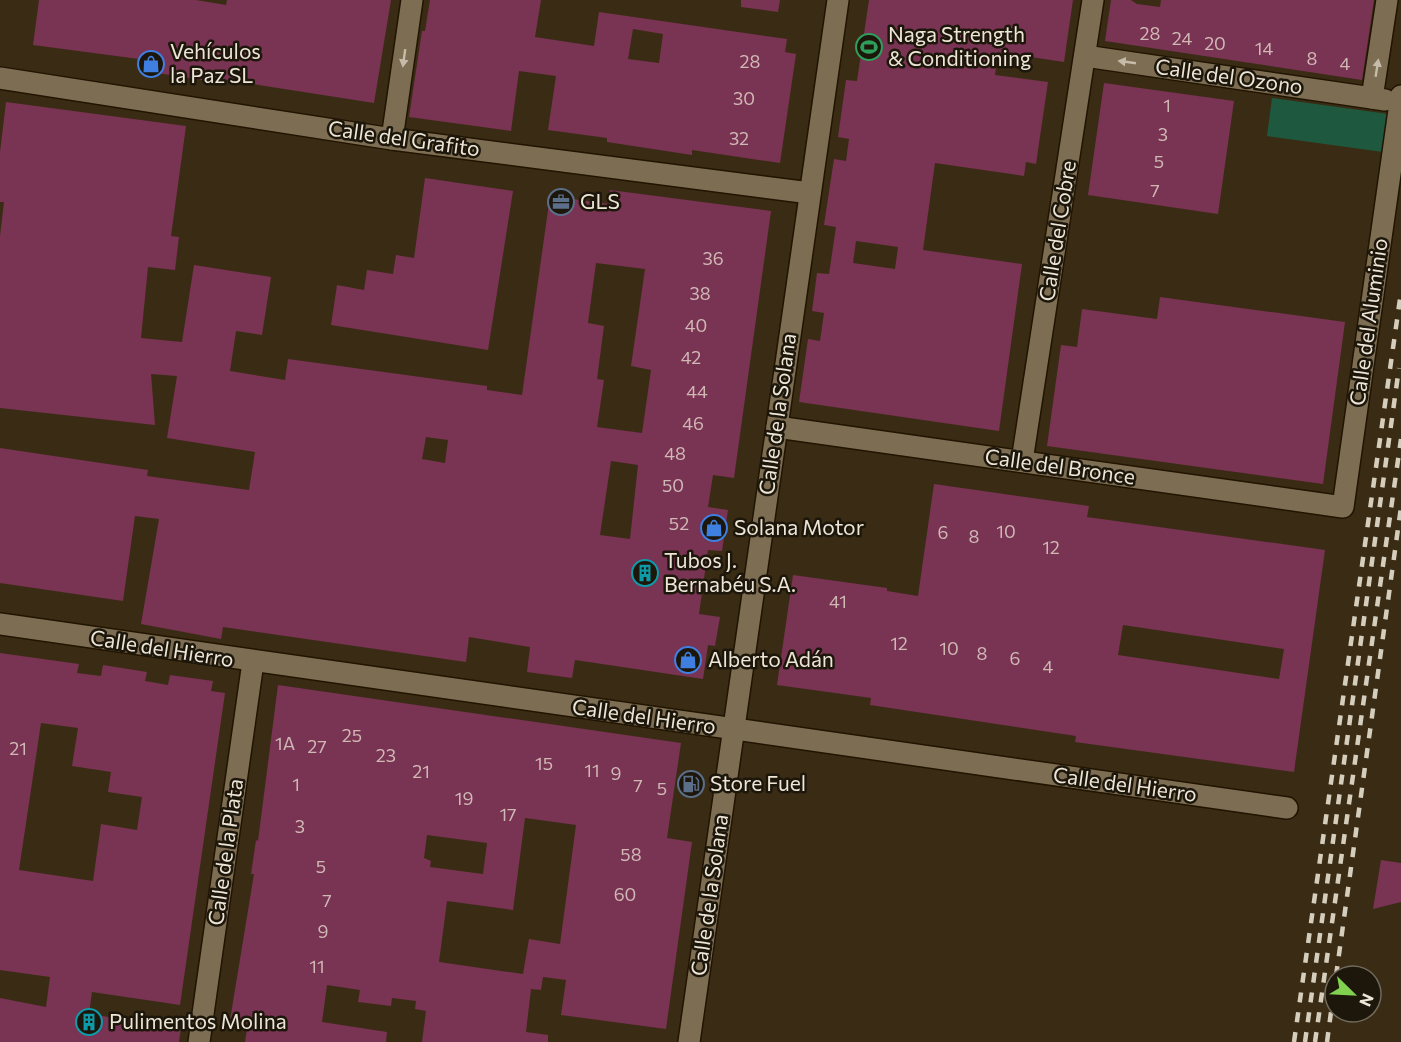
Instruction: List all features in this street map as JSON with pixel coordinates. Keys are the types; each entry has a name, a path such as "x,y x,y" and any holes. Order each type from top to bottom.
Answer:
{"street":[{"path":"392,139 412,0"},
{"name":"Calle de la Solana","path":"689,1042 838,0"},
{"name":"Calle del Cobre","path":"1022,461 1093,0"},
{"path":"1372,98 1387,0"},
{"name":"Calle del Ozono","path":"1085,57 1372,98"},
{"name":"Calle del Grafito","path":"0,78 392,139 810,193"},
{"name":"Calle del Aluminio","path":"1342,507 1400,99 1372,98"},
{"name":"Calle del Bronce","path":"777,427 1342,507"},
{"name":"Calle del Hierro","path":"0,624 253,662 1287,808"},
{"name":"Calle de la Plata","path":"199,1042 253,662"}],"green space":[{"path":"1272,98 1388,114 1383,152 1267,136"}],"building":[{"path":"39,0 196,0 226,5 227,0 391,0 374,103 202,76 202,80 138,70 139,59 33,45"},
{"path":"430,0 541,0 535,37 594,46 599,12 787,39 785,52 796,54 780,163 692,150 692,155 607,142 607,138 548,130 556,76 519,71 511,131 409,117 422,31 425,31","holes":["633,29 663,34 659,63 628,59"]},
{"path":"741,0 780,0 778,12 741,7"},
{"path":"869,0 1073,0 1064,62 998,52 995,75 1048,82 1036,164 1026,162 1024,176 935,163 923,250 1022,264 999,431 799,402 808,339 820,341 824,313 812,311 817,273 829,274 836,227 824,225 834,159 846,161 849,139 838,137 846,80 857,81","holes":["856,241 898,247 895,269 853,263"]},
{"path":"1111,0 1131,0 1137,4 1160,7 1161,0 1374,0 1362,80 1105,41"},
{"path":"1104,83 1234,101 1218,214 1088,195"},
{"path":"6,102 186,126 171,236 179,237 175,270 148,267 141,338 182,342 194,265 271,277 262,335 236,331 230,371 285,380 288,359 487,386 487,390 522,395 550,196 609,204 610,190 771,211 734,478 713,475 708,507 728,510 722,551 708,550 699,614 720,617 715,646 708,645 703,679 575,660 572,678 527,672 530,647 469,637 466,662 223,627 221,639 141,624 159,519 135,516 123,601 0,583 0,448 148,470 147,476 249,490 255,452 167,438 177,376 151,374 155,425 0,408 0,236 4,202 0,202 0,152","holes":["596,263 645,269 631,366 651,370 642,433 597,427 604,380 597,379 604,326 588,323","426,437 448,440 445,463 422,459","611,461 638,465 630,539 600,535"]},
{"path":"425,178 513,191 488,350 331,325 337,285 364,290 367,270 393,274 396,255 414,258"},
{"path":"1160,297 1345,322 1323,484 1047,446 1061,345 1077,347 1082,309 1157,319"},
{"path":"934,484 1089,506 1087,517 1325,550 1294,772 1075,742 1076,736 870,705 871,698 777,685 793,575 887,588 887,591 918,596","holes":["1123,625 1284,649 1279,679 1118,655"]},
{"path":"0,653 79,664 77,673 101,676 103,665 147,672 145,681 168,685 170,675 213,681 211,691 225,693 180,1005 92,992 89,1014 181,1028 179,1042 0,1042 0,998 46,1007 50,977 0,970","holes":["41,723 78,728 72,766 111,772 108,792 142,797 137,830 101,824 93,881 19,870"]},
{"path":"278,685 681,743 667,838 692,842 666,1029 561,1015 566,980 543,977 541,990 531,989 526,1032 548,1035 548,1042 422,1042 426,1011 415,1009 416,1001 392,998 391,1006 358,1002 360,990 327,985 322,1022 387,1032 386,1042 245,1042 248,1023 230,1020 254,874 251,874 256,840 258,841","holes":["525,818 576,825 560,944 529,939 523,974 439,962 447,901 513,910","427,835 487,843 483,874 430,867 431,861 424,858"]},
{"path":"1381,860 1401,863 1401,902 1373,909"}],"railway":[{"path":"1294,1042 1401,292"},
{"path":"1305,1042 1399,368"},
{"path":"1315,1042 1401,439"},
{"path":"1338,964 1401,507"},
{"path":"1327,1042 1329,1024"}],"place":[{"name":"Naga Strength & Conditioning","path":"869,47"},
{"name":"Vehículos la Paz SL","path":"151,64"},
{"name":"GLS","path":"561,202"},
{"name":"Solana Motor","path":"714,528"},
{"name":"Tubos J. Bernabéu S.A.","path":"645,573"},
{"name":"Alberto Adán","path":"688,660"},
{"name":"Store Fuel","path":"691,784"},
{"name":"Pulimentos Molina","path":"89,1022"}]}
